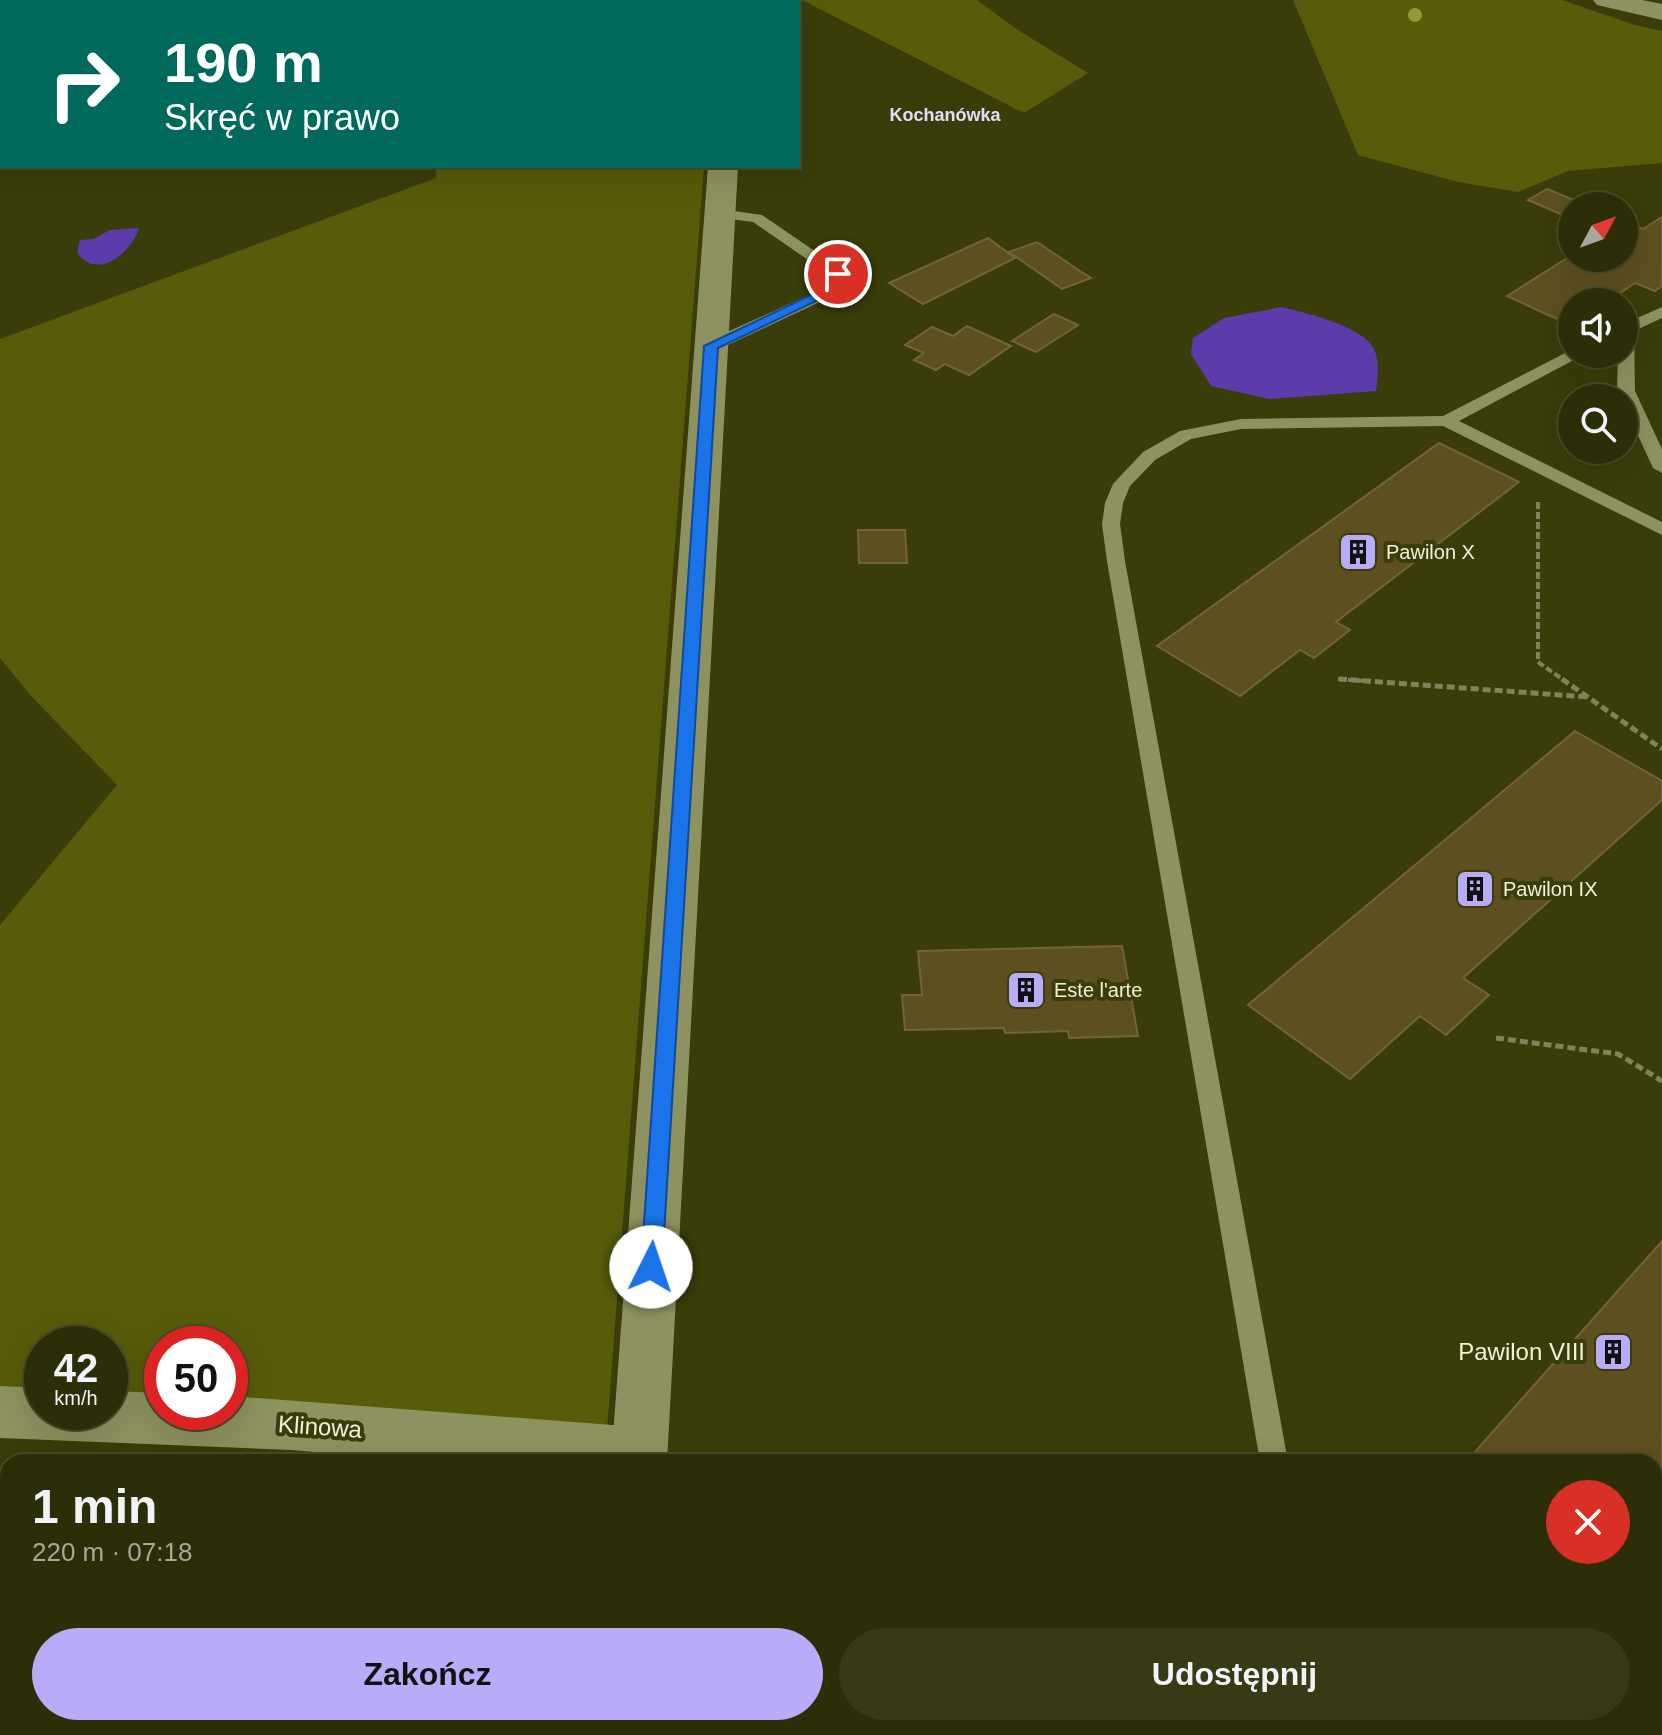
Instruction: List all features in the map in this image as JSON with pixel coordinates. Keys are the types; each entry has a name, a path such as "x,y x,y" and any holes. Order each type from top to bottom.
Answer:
{"main road":[{"path":"1606,0 1662,12"},
{"path":"639,1454 723,168"},
{"name":"Klinowa","path":"0,1412 291,1424 607,1454"}],"lane":[{"path":"711,346 820,296 833,288 838,274 757,218 720,214"},
{"path":"1638,323 1662,312"},
{"path":"1273,1454 1116,561 1111,524 1114,503 1122,484 1149,456 1186,435 1241,424 1446,421 1558,364"},
{"path":"1626,368 1626,391 1662,468"},
{"path":"1446,421 1662,529"}],"path":[{"path":"1540,512 1538,662 1662,749"},
{"path":"1338,679 1589,697"},
{"path":"1496,1038 1618,1054 1662,1081"}],"shaded area":[{"path":"802,0 977,0 1018,30 1088,73 1024,113"},
{"path":"1293,0 1562,0 1662,31 1662,163 1568,171 1518,192 1458,182 1358,155"},
{"path":"436,168 704,168 607,1430 248,1408 248,1326 144,1326 144,1402 128,1401 128,1326 24,1326 24,1395 0,1393 0,925 117,785 32,697 0,658 0,339 436,178"},
{"path":"139,228 122,254 104,264 85,261 77,252 80,240 93,239 110,230"},
{"path":"1282,307 1341,325 1370,343 1377,360 1376,391 1270,399 1211,386 1191,354 1193,338 1224,318"}],"building":[{"path":"1547,189 1558,194 1558,213 1528,200"},
{"path":"1662,217 1662,286 1655,291 1635,283 1628,288 1558,288 1558,320 1507,296 1558,264 1558,272 1638,272 1638,227 1643,229"},
{"path":"988,238 1015,258 923,304 889,283"},
{"path":"1037,242 1091,278 1062,289 1009,252"},
{"path":"1054,314 1078,325 1036,352 1012,341"},
{"path":"967,326 1011,346 969,375 945,364 936,370 914,360 924,353 905,345 932,327 953,336"},
{"name":"Pawilon X","path":"1439,443 1519,482 1336,622 1350,630 1314,658 1300,650 1240,696 1157,646"},
{"path":"858,530 905,530 907,563 859,563"},
{"name":"Pawilon IX","path":"1575,731 1662,781 1662,800 1463,978 1489,995 1446,1035 1420,1016 1350,1079 1248,1005"},
{"name":"Este l'arte","path":"1122,946 1138,1036 1069,1038 1068,1031 1005,1033 1004,1028 905,1030 902,995 922,995 918,951"},
{"name":"Pawilon VIII","path":"1662,1241 1662,1454 1473,1454"}],"place":[{"name":"Pawilon X","path":"1358,552"},
{"name":"Pawilon IX","path":"1475,889"},
{"name":"Este l'arte","path":"1026,990"},
{"name":"Pawilon VIII","path":"1613,1352"}],"district":[{"name":"Kochanówka","path":"945,115"}],"route":[{"path":"651,1267 711,346 820,296 833,288 838,274"}]}
